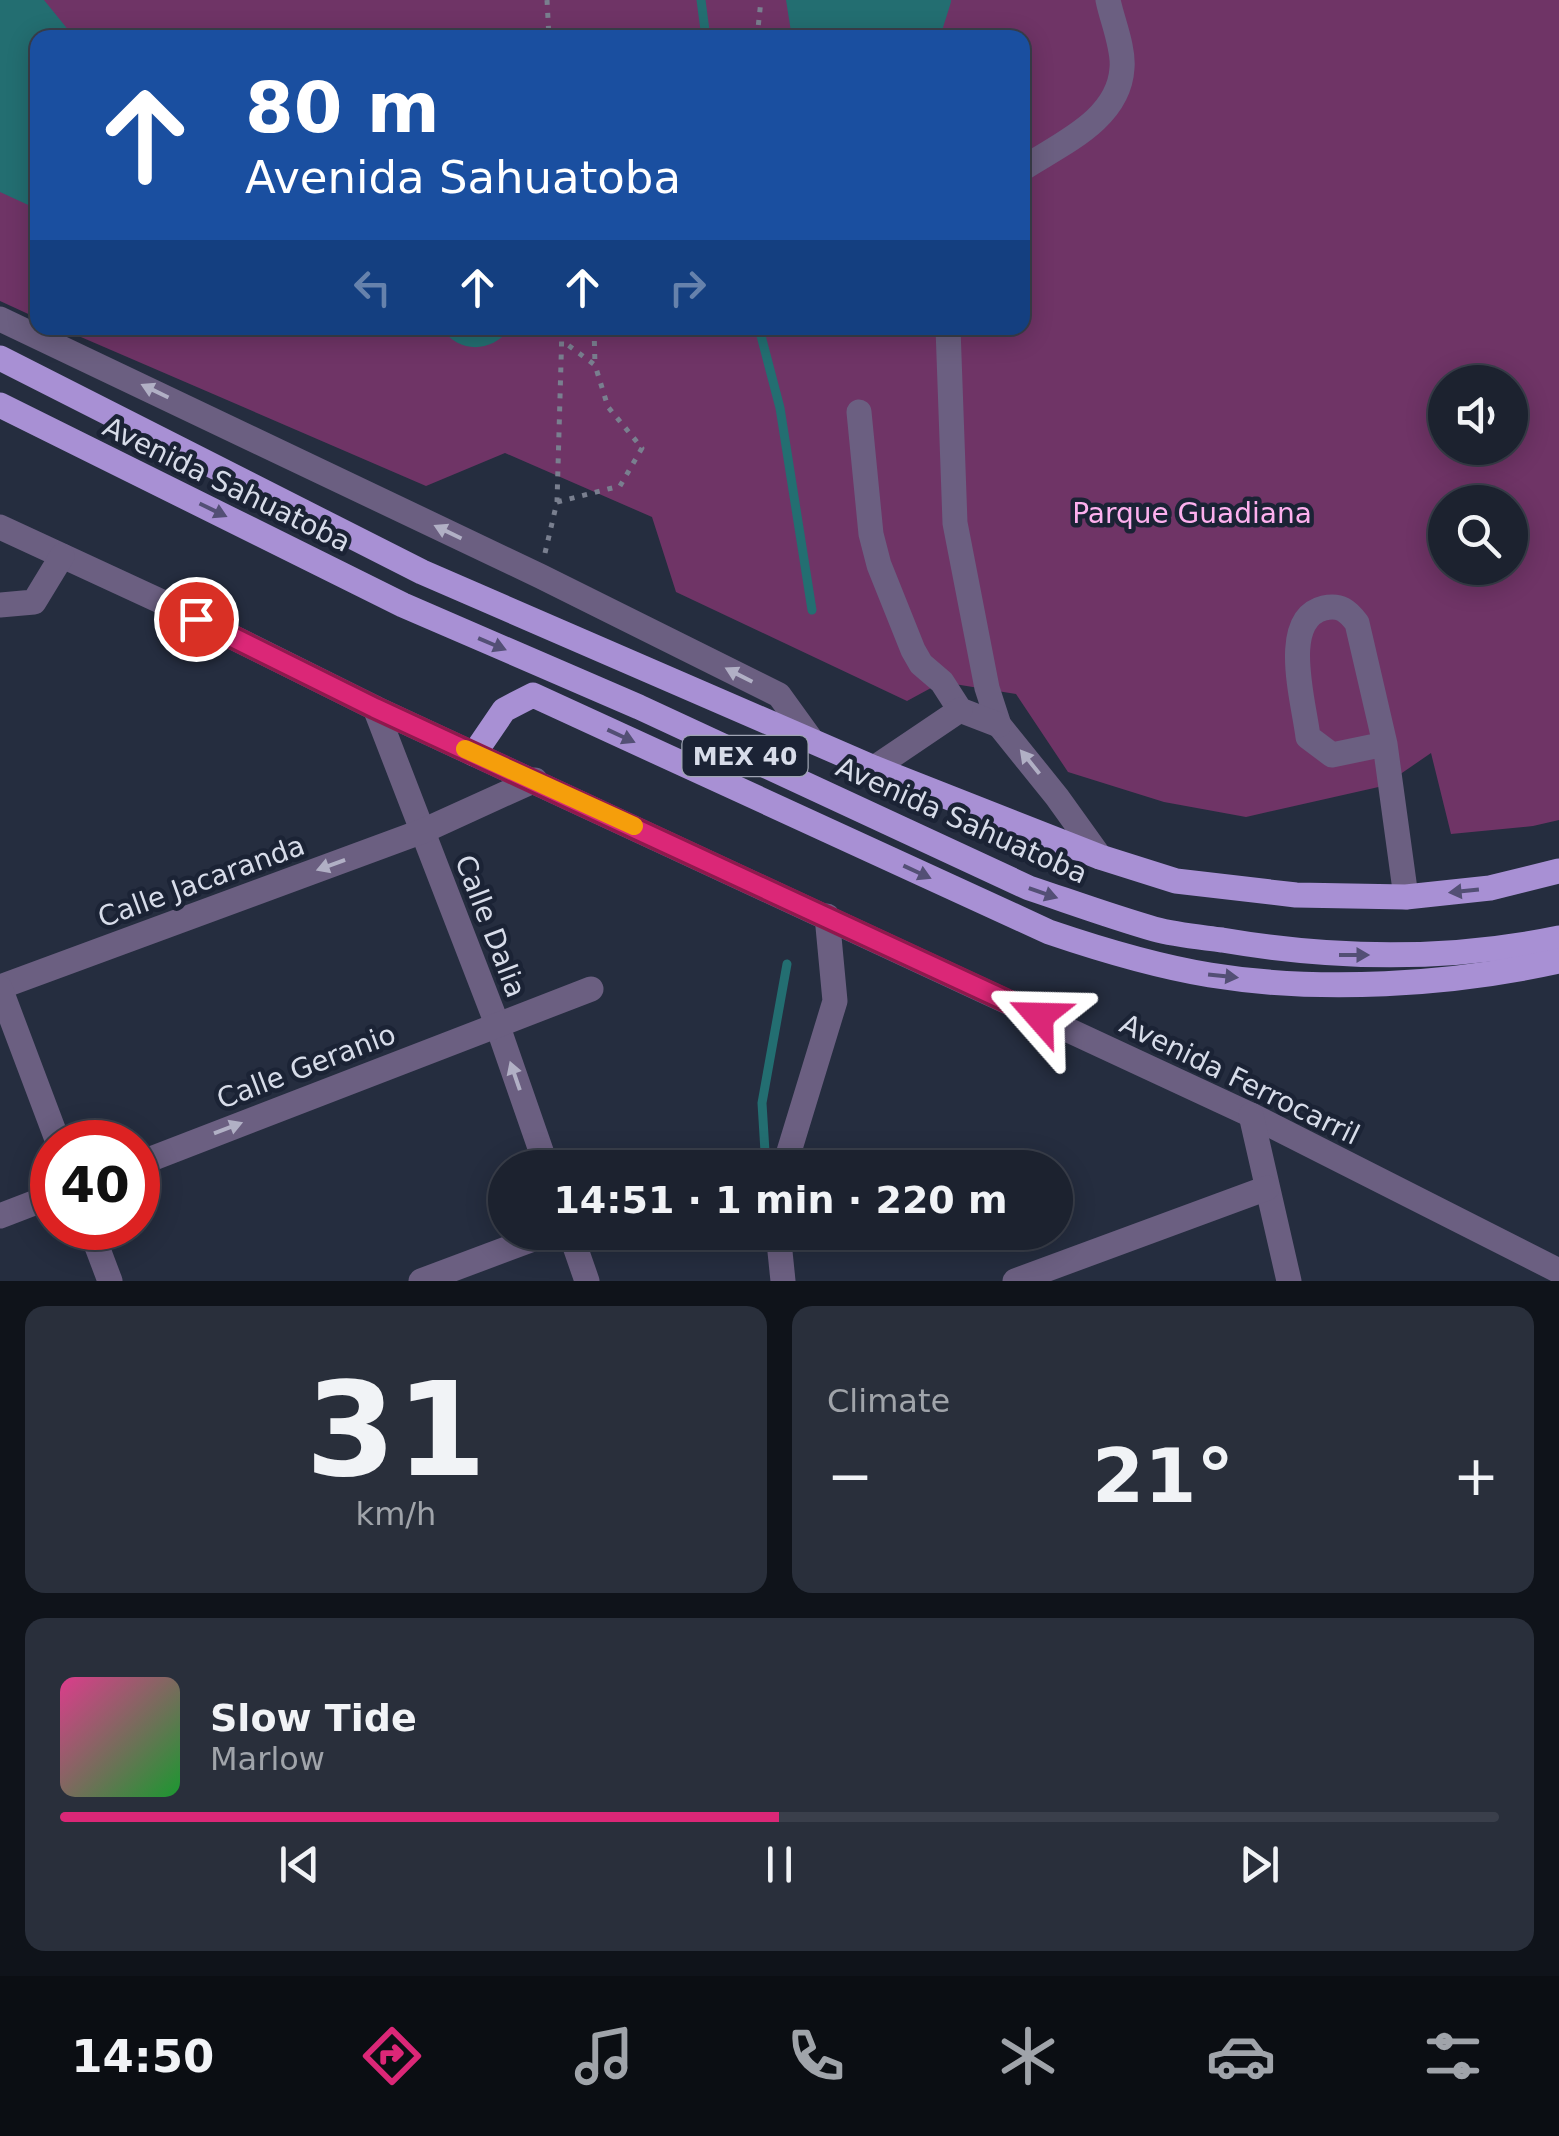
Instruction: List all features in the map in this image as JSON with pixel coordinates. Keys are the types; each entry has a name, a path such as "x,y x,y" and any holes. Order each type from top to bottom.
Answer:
{"main road":[{"name":"Avenida Sahuatoba","path":"0,358 422,572 874,768 1100,856 1176,881 1296,895 1406,897 1490,888 1559,871"},
{"name":"Avenida Sahuatoba","path":"0,405 403,605 639,707 1030,888 1157,930 1344,956 1522,946 1559,938"},
{"path":"474,754 504,710 533,695 1049,932 1130,959 1212,976 1310,984 1369,982 1446,978 1559,962"}],"street":[{"path":"1030,164 1095,122 1113,101 1122,68 1108,0"},
{"path":"0,319 30,333"},
{"path":"34,335 540,576 779,696 810,738"},
{"path":"948,335 954,523 987,688 999,725 1100,856"},
{"path":"859,412 871,534 879,565 913,650 942,682 960,710 999,725"},
{"path":"0,527 375,708 535,780"},
{"path":"0,604 34,602 62,556"},
{"path":"1385,744 1332,755 1308,736 1296,639 1303,620 1314,611 1331,606 1348,611 1357,623 1385,744 1406,897"},
{"name":"Calle Dalia","path":"375,708 497,1024 541,1150"},
{"path":"874,768 960,710"},
{"name":"Calle Jacaranda","path":"0,988 422,831 535,780"},
{"name":"Avenida Ferrocarril","path":"535,780 1252,1115 1559,1271"},
{"path":"789,1150 835,1001 827,916"},
{"path":"0,988 50,1120"},
{"name":"Calle Geranio","path":"160,1155 591,989"},
{"path":"1252,1115 1289,1281"},
{"path":"1015,1281 1268,1188"},
{"path":"0,1216 30,1204"},
{"path":"98,1250 110,1281"},
{"path":"421,1281 504,1250"},
{"path":"576,1250 587,1281"},
{"path":"780,1250 784,1281"}],"path":[{"path":"548,0 549,30"},
{"path":"759,30 761,0"},
{"path":"540,576 557,502 563,335"},
{"path":"557,502 620,486 642,448 608,407 595,365 594,335"},
{"path":"564,342 595,365"}],"green space":[{"name":"Parque Guadiana","path":"0,0 1559,0 1559,820 1451,834 1431,753 1383,786 1246,817 1164,802 1068,772 1016,694 942,682 907,701 676,592 652,517 505,453 426,486 76,335 1030,335 1030,30 30,30 30,315 0,301"}],"shaded area":[{"path":"0,0 44,0 68,30 30,30 30,206 0,192"},
{"path":"786,0 951,0 942,30 791,30"},
{"path":"448,335 504,335 476,347"}],"waterway":[{"path":"701,0 705,30"},
{"path":"761,335 780,408 812,610"},
{"path":"765,1150 762,1103 787,964"}],"slow traffic":[{"path":"465,749 634,826"}],"route":[{"path":"196,619 375,708 1039,1016"}]}
